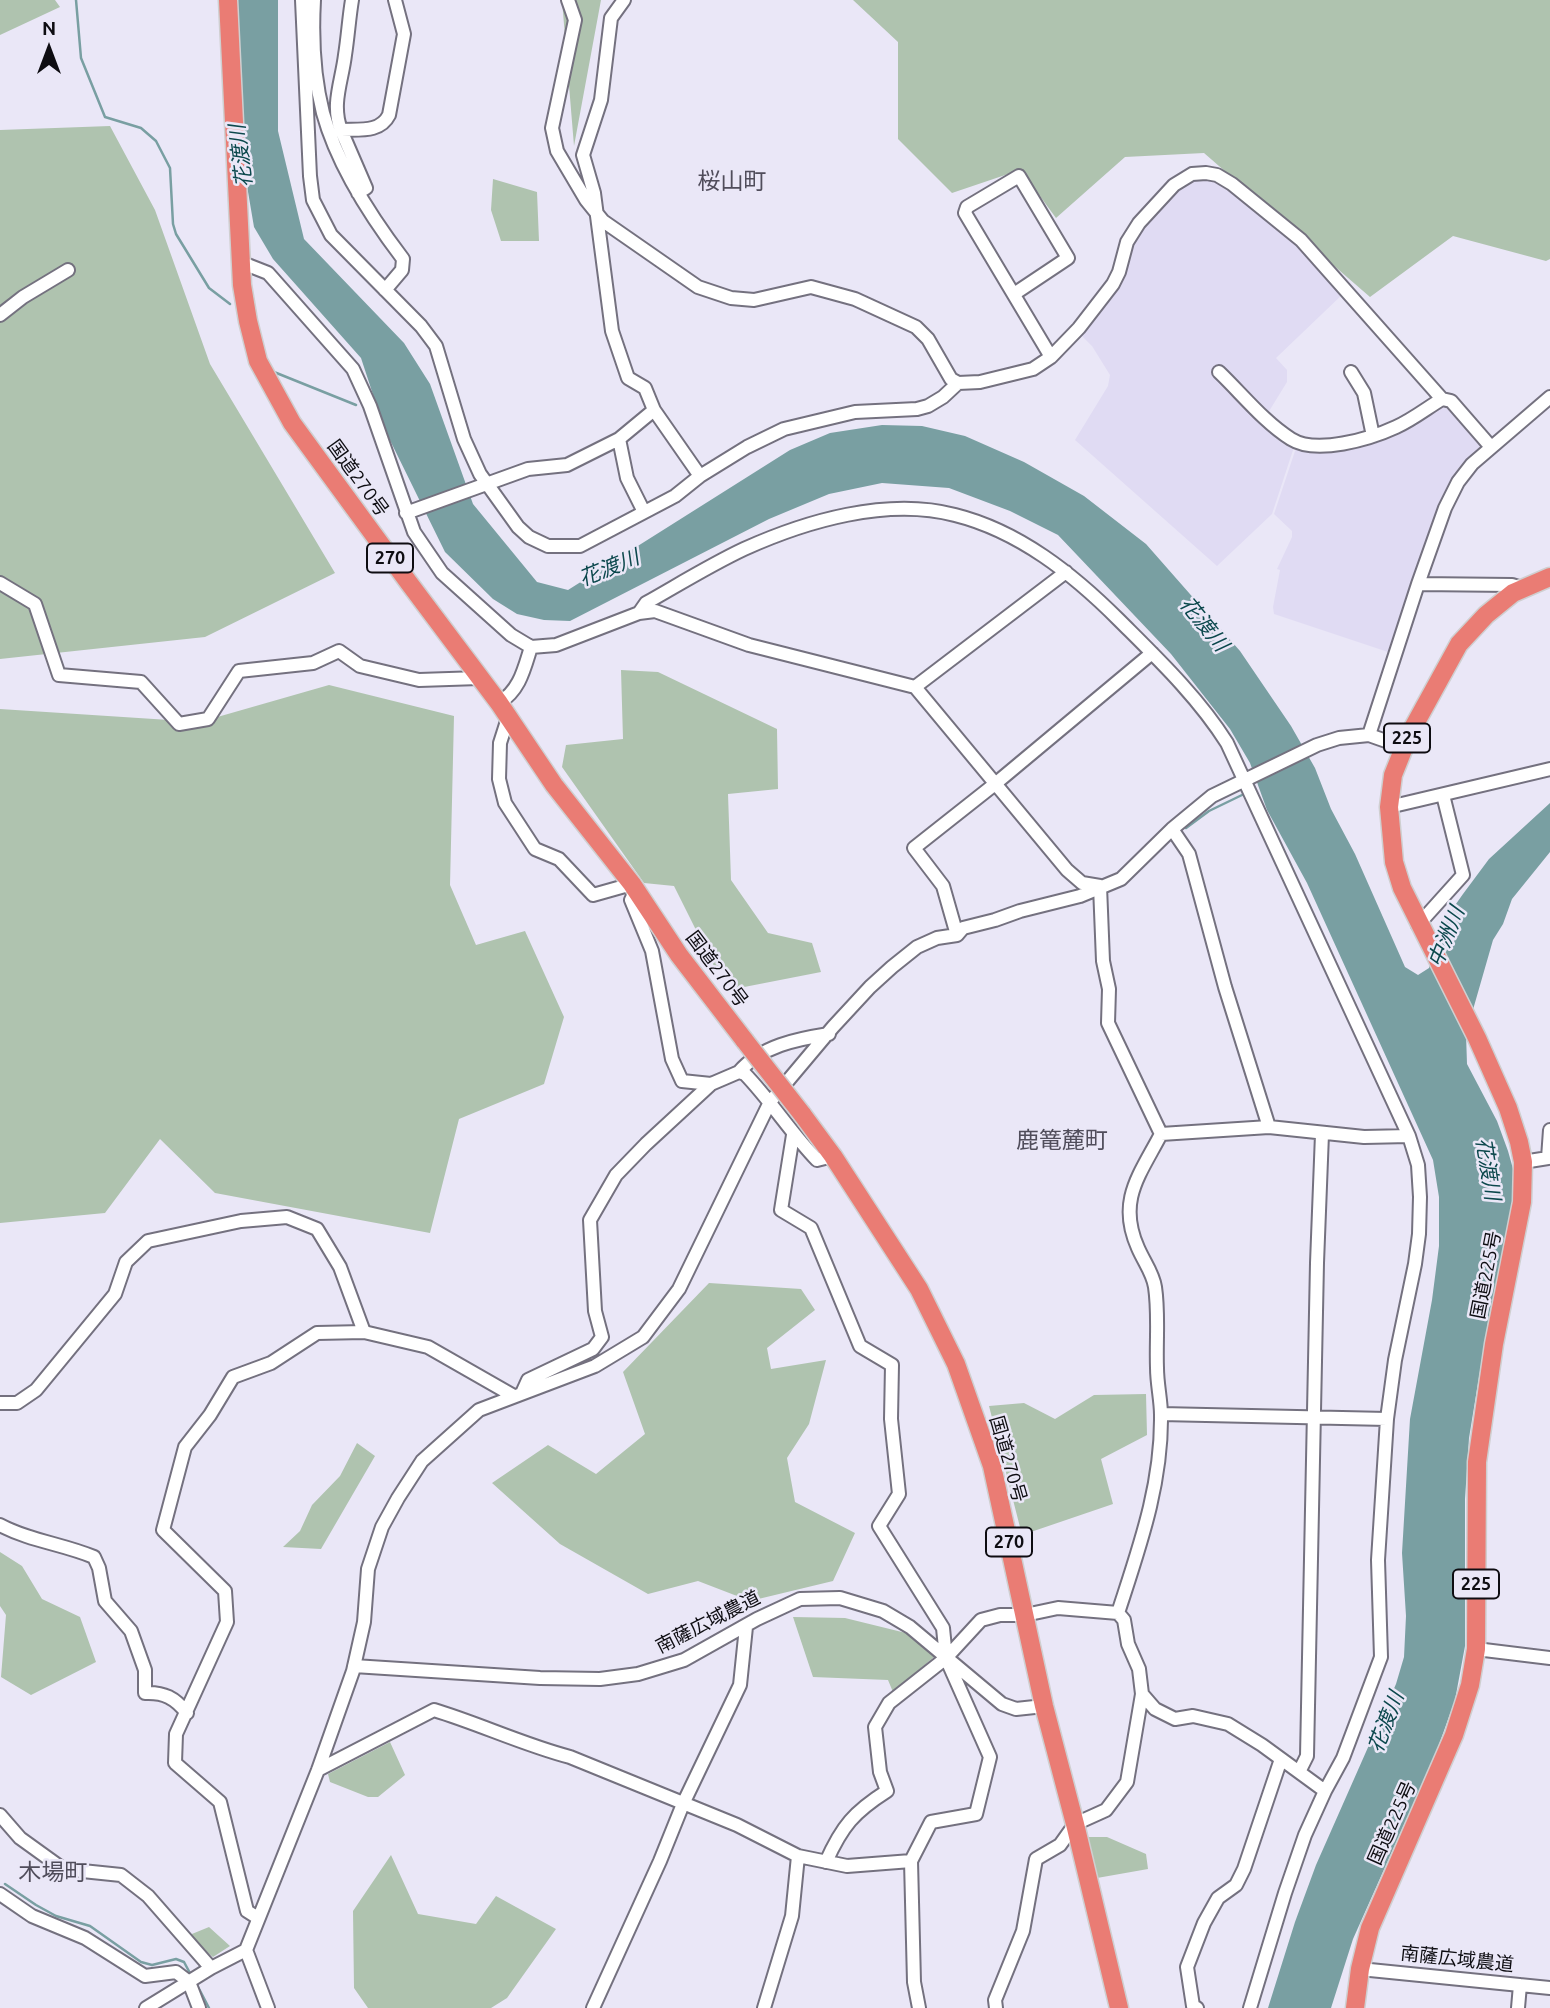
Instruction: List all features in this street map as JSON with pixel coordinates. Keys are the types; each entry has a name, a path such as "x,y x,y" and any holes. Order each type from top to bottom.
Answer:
{"highway":[{"name":"国道270号","path":"228,0 240,262 244,304 258,361 281,405 504,710 554,785 634,887 679,954 833,1156 919,1289 956,1364 992,1466 1044,1706 1119,2008"},
{"name":"国道225号","path":"1355,2008 1360,1969 1377,1909 1464,1709 1476,1649 1478,1462 1493,1344 1522,1202 1523,1162 1508,1108 1477,1038 1418,925 1394,862 1389,807 1393,775 1403,747 1459,644 1486,615 1513,593 1550,577"}],"street":[{"path":"302,0 313,200 331,235 421,326 436,346 464,439 482,486 530,537 548,546 580,546 675,496 700,476 747,447 784,429 855,412 917,409 943,397 958,383"},
{"path":"314,0 316,52 323,113 358,193 374,221 403,259 401,270 385,290"},
{"path":"352,0 345,58 336,96 338,121 366,188 358,193"},
{"path":"341,130 379,128 389,115 404,34 395,0"},
{"path":"568,0 575,20 552,128 557,151 586,200 614,229 709,292 754,300 811,286 855,299 916,327 928,339 951,379 958,383 980,382 1033,369 1051,357 1079,328 1113,284 1127,242 1139,223 1174,185 1192,174 1217,175 1232,184 1300,240 1442,399 1451,401 1491,447"},
{"path":"624,0 611,18 601,100 583,155 594,193 612,331 628,378 645,388 654,410 700,476"},
{"path":"1014,294 1068,258 1019,176 967,207 965,213 1051,357"},
{"path":"240,262 268,273 353,369 411,511 414,532 442,573 511,635 531,646 544,647 567,642 639,613 655,611 748,645 915,687 1067,870 1082,883 1100,886"},
{"path":"0,315 23,297 68,270"},
{"path":"1219,372 1291,439 1311,445 1342,443 1373,436 1396,427 1442,399"},
{"path":"1351,372 1364,393 1373,436"},
{"path":"1369,735 1418,584 1445,508 1458,482 1472,464 1550,397"},
{"path":"411,511 528,469 567,465 619,439 654,410"},
{"path":"619,439 627,478 644,512"},
{"path":"639,613 646,603 742,550 817,522 874,512 931,510 974,520 1013,538 1066,572 1097,598 1152,653 1209,715 1227,743 1247,778 1409,1136 1418,1165 1419,1234 1395,1360 1387,1419 1378,1560 1381,1657 1343,1758 1325,1791 1285,1893 1250,2008"},
{"path":"915,687 1066,572"},
{"path":"0,583 35,604 59,676 141,681 179,724 208,719 239,671 313,663 339,651 359,666 419,680 479,678"},
{"path":"1418,584 1512,585 1524,588"},
{"path":"531,646 518,686 504,710 499,779 505,803 535,849 559,859 593,895 634,887 631,900 652,951 672,1059 682,1082 712,1084"},
{"path":"957,935 943,886 914,848 996,784 1152,653"},
{"path":"268,2008 246,1950 318,1770 354,1665 364,1622 368,1569 382,1527 422,1461 479,1410 595,1366 643,1337 679,1289 770,1102 870,987 917,947 937,938 957,935 963,928 1080,896 1121,879 1172,829 1212,796 1317,745 1339,738 1369,735 1403,747"},
{"path":"1389,807 1550,769"},
{"path":"1418,925 1463,875 1443,794"},
{"path":"1172,829 1189,853 1225,987 1269,1127"},
{"path":"1100,886 1103,961 1109,989 1108,1023 1161,1134"},
{"path":"518,1393 528,1380 593,1349 602,1336 596,1311 590,1220 616,1175 712,1084 740,1072 749,1061 793,1040 829,1034"},
{"path":"740,1072 745,1074 770,1102 793,1135 817,1160 833,1156"},
{"path":"1161,1134 1269,1127 1363,1137 1409,1136"},
{"path":"1550,1130 1550,1172"},
{"path":"1118,1613 1150,1513 1159,1459 1161,1414 1155,1288 1127,1216 1138,1177 1161,1134"},
{"path":"1299,1772 1307,1756 1322,1134"},
{"path":"793,1135 781,1210 811,1228 860,1346 892,1365 891,1419 899,1493 879,1526 943,1628 947,1658 990,1757 976,1814 931,1822 911,1861 914,1982 919,2008"},
{"path":"1523,1162 1548,1157"},
{"path":"0,1403 17,1403 36,1390 115,1294 126,1262 148,1241 241,1221 287,1217 317,1229 340,1268 364,1332"},
{"path":"258,1918 247,1911 220,1802 175,1763 176,1734 227,1622 225,1591 163,1530 184,1447 210,1415 233,1377 271,1363 317,1333 364,1332 428,1347 518,1393"},
{"path":"1161,1414 1387,1419"},
{"path":"0,1525 21,1536 94,1557 99,1567 105,1601 131,1631 145,1670 145,1693 160,1692 178,1702 187,1713"},
{"name":"南薩広域農道","path":"354,1665 440,1673 600,1679 638,1674 677,1663 800,1599 840,1598 883,1611 910,1628 1002,1704 1016,1709 1044,1706"},
{"path":"826,1862 836,1840 859,1809 887,1791 880,1772 875,1727 888,1703 947,1658 981,1620 1058,1608 1118,1613 1124,1620 1128,1644 1139,1669 1142,1694 1127,1782 1106,1810 1075,1824 1060,1845 1036,1859 1023,1931 995,2000 996,2008"},
{"path":"593,2008 683,1804 740,1685 746,1626"},
{"path":"1476,1649 1550,1658"},
{"path":"1142,1694 1155,1709 1175,1718 1193,1716 1228,1724 1325,1791"},
{"path":"318,1770 434,1710 478,1723 543,1750 570,1757 737,1825 798,1856 847,1866 911,1861"},
{"path":"1197,2008 1193,2006 1187,1967 1204,1923 1218,1898 1236,1885 1244,1869 1281,1759"},
{"path":"0,1815 20,1838 63,1869 121,1875 148,1896 211,1968"},
{"path":"764,2008 792,1916 798,1856"},
{"path":"0,1894 32,1916 85,1938 145,1976 176,1972 189,1982 199,2008"},
{"path":"146,2008 246,1950"},
{"name":"南薩広域農道","path":"1360,1969 1550,1988"},
{"path":"1518,2008 1520,1985"}],"shaded area":[{"path":"0,0 55,0 60,7 0,35"},
{"path":"562,0 601,0 574,146"},
{"path":"853,0 1550,0 1550,259 1546,261 1453,236 1370,297 1204,153 1125,157 1056,218 1023,173 1017,171 952,193 898,139 898,42"},
{"path":"110,126 155,210 210,364 335,573 205,637 0,659 0,130"},
{"path":"1214,178 1297,241 1345,292 1276,358 1287,370 1287,382 1263,421 1295,444 1272,514 1217,566 1075,440 1108,386 1110,375 1092,346 1080,334 1138,230 1188,179"},
{"path":"493,179 537,192 539,241 501,241 491,210"},
{"path":"1443,405 1454,410 1479,441 1480,448 1458,469 1442,497 1388,652 1274,614 1280,570 1277,569 1292,537 1292,531 1274,514 1297,445 1334,448"},
{"path":"621,670 658,672 777,729 778,789 728,794 731,880 768,933 812,943 821,972 734,989 720,965 716,970 674,886 644,883 562,767 566,745 623,739"},
{"path":"329,685 454,716 450,885 476,945 525,931 564,1017 544,1084 459,1119 430,1233 215,1193 160,1139 105,1213 0,1223 0,709 200,722"},
{"path":"709,1283 801,1289 815,1310 767,1348 771,1369 826,1360 809,1424 787,1458 795,1502 855,1533 833,1581 750,1601 698,1581 648,1594 560,1544 492,1483 548,1445 596,1474 645,1434 623,1372"},
{"path":"1146,1394 1147,1435 1101,1459 1113,1504 1022,1535 989,1406 1024,1403 1055,1419 1094,1395"},
{"path":"357,1443 375,1456 321,1549 283,1547 300,1531 312,1505 340,1476"},
{"path":"0,1552 22,1566 42,1599 80,1617 96,1662 31,1695 1,1677 6,1615 0,1606"},
{"path":"793,1617 845,1618 906,1633 934,1657 893,1692 888,1680 813,1677"},
{"path":"390,1742 405,1775 378,1797 368,1797 330,1782 328,1774"},
{"path":"1088,1837 1107,1837 1146,1854 1148,1869 1097,1878"},
{"path":"391,1855 418,1914 476,1924 496,1896 556,1929 507,1998 491,2008 368,2008 354,1988 353,1911"},
{"path":"209,1927 230,1946 213,1957 187,1936"}],"water":[{"path":"237,0 278,0 278,131 304,239 404,343 430,384 473,504 537,582 568,590 790,450 830,433 882,425 922,426 965,436 1024,462 1084,496 1146,544 1240,651 1291,726 1315,768 1331,809 1355,854 1405,967 1418,975 1429,968 1451,911 1489,859 1550,803 1550,852 1512,899 1503,924 1493,940 1466,1034 1467,1064 1497,1121 1508,1151 1515,1176 1516,1208 1490,1310 1469,1438 1465,1499 1465,1646 1455,1700 1436,1753 1353,1939 1331,2008 1268,2008 1316,1865 1396,1684 1404,1657 1406,1616 1402,1553 1410,1419 1432,1300 1439,1246 1439,1197 1433,1160 1307,883 1267,810 1250,763 1230,729 1171,654 1058,535 1010,511 949,488 882,483 829,494 769,519 570,621 544,620 517,614 493,599 445,552 384,428 361,358 273,259 254,227 246,180"}],"waterway":[{"path":"76,0 81,58 105,117 141,128 156,141 170,168 176,234 209,288 230,304"},
{"path":"274,372 356,405"},
{"path":"1186,828 1209,811 1242,795"},
{"path":"5,1884 56,1916 90,1926 141,1962 152,1965 176,1959 184,1962 191,1975"},
{"path":"196,1983 209,2008"}],"district":[{"name":"桜山町","path":"732,181"},
{"name":"鹿篭麓町","path":"1062,1140"},
{"name":"木場町","path":"53,1872"}],"water label":[{"name":"花渡川","path":"241,156"},
{"name":"花渡川","path":"609,568"},
{"name":"花渡川","path":"1204,624"},
{"name":"中洲川","path":"1446,937"},
{"name":"花渡川","path":"1488,1169"},
{"name":"花渡川","path":"1386,1722"}]}
